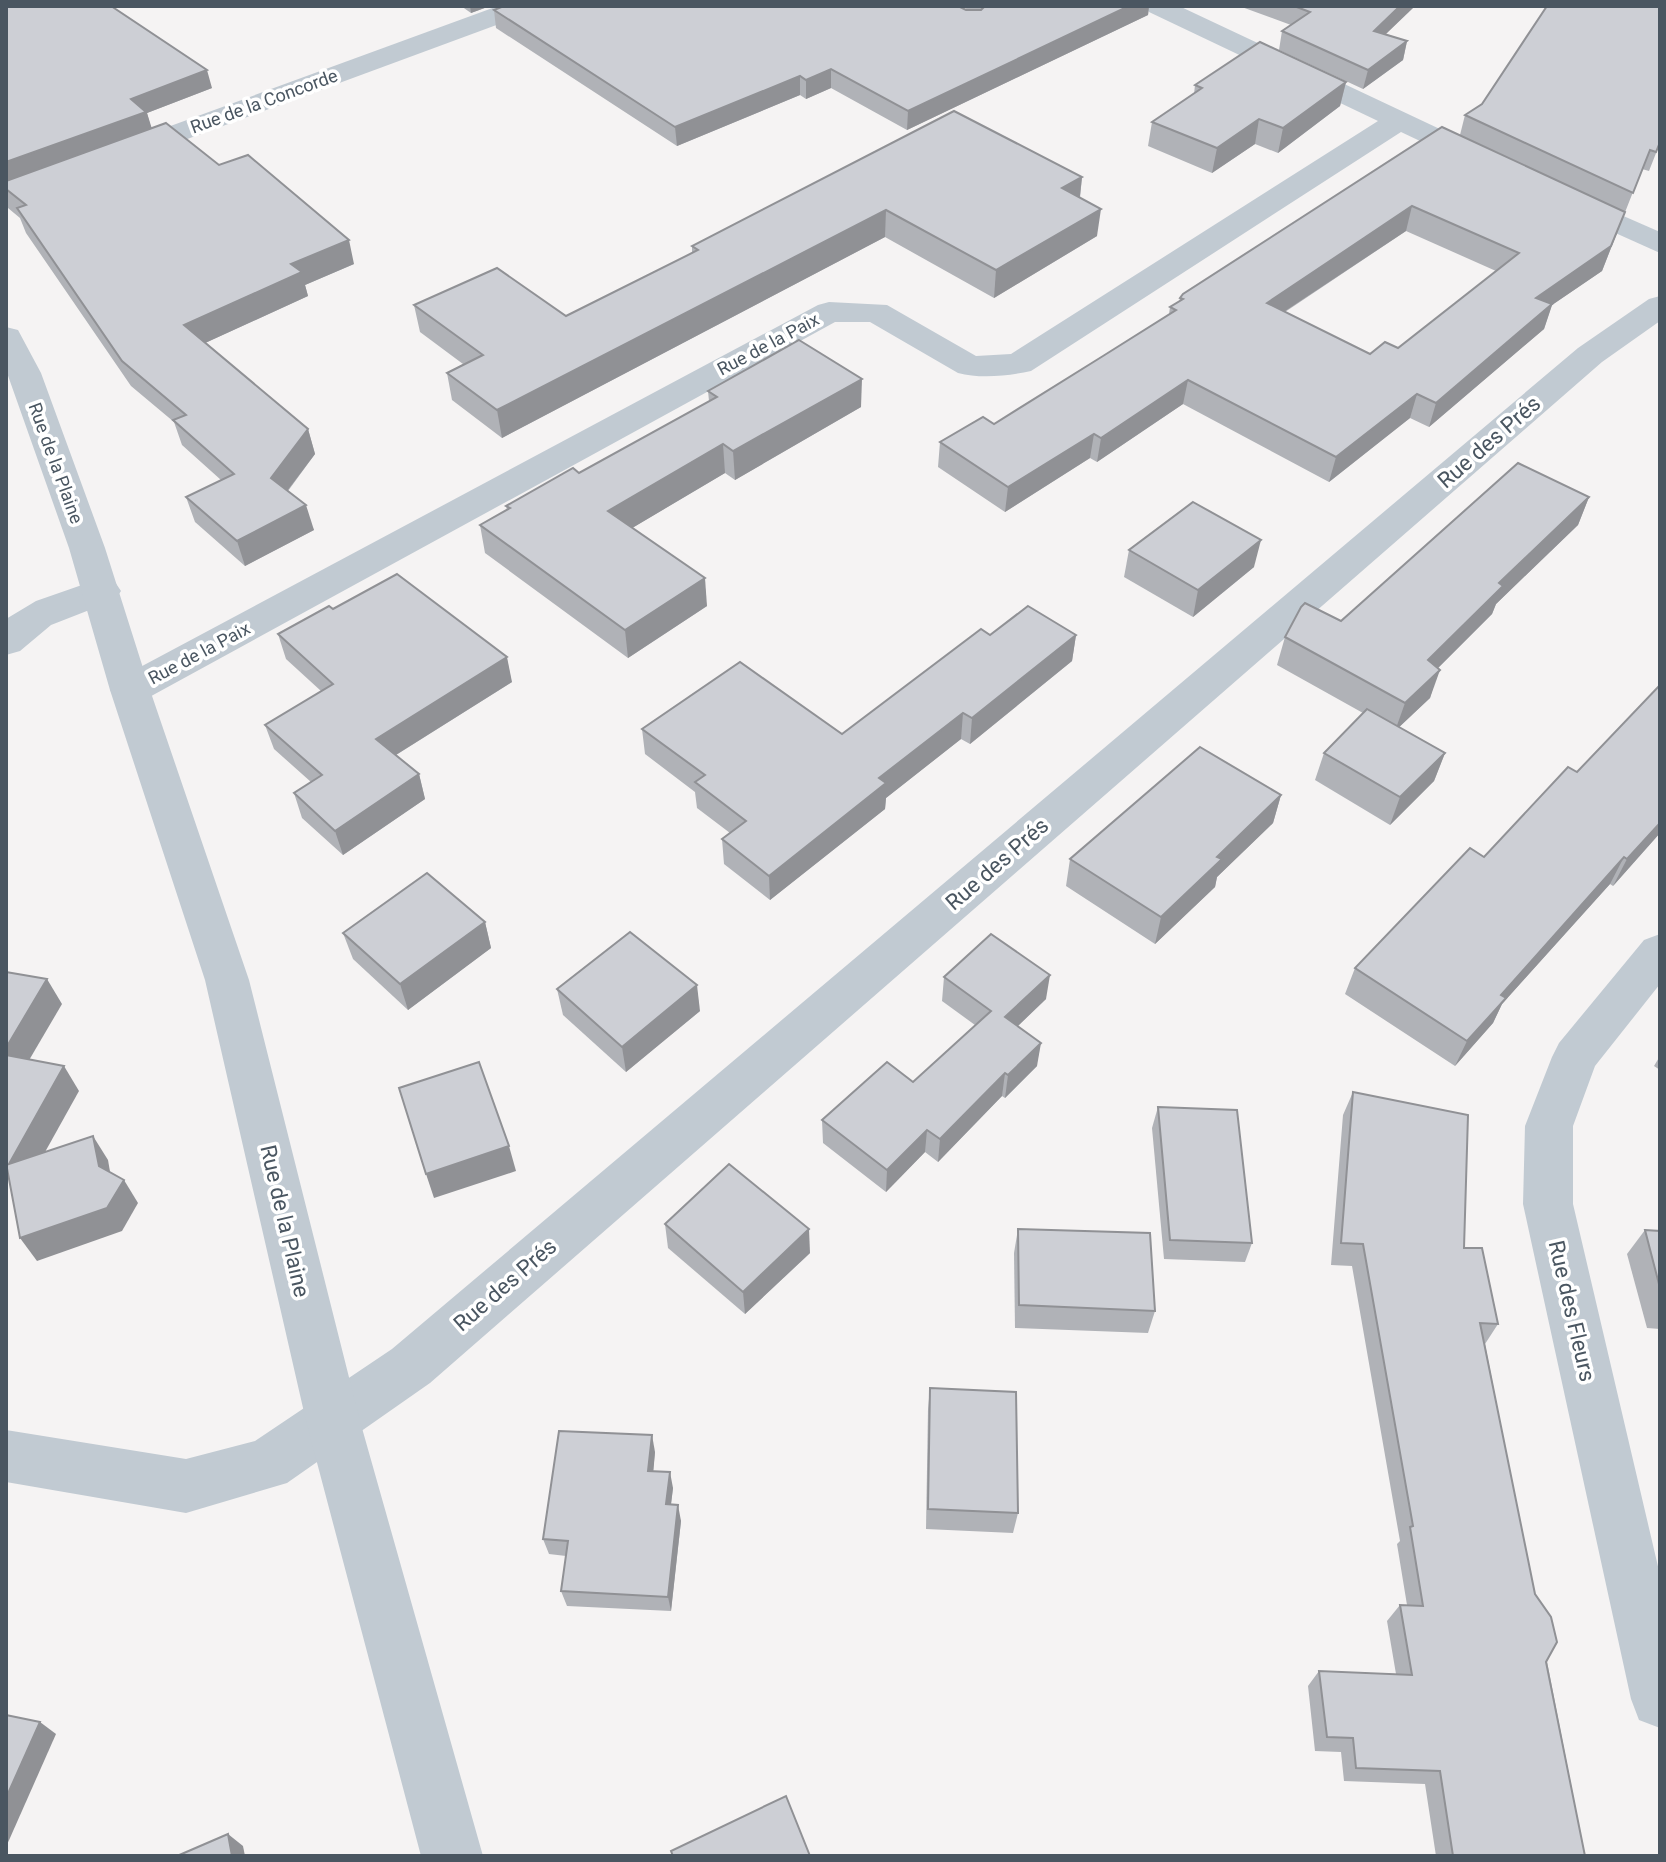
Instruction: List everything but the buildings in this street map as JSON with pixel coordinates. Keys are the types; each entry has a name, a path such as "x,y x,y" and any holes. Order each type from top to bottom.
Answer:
{"street":[{"name":"Rue de la Concorde","path":"94,163 523,6"},
{"path":"1158,6 1512,174"},
{"name":"Rue de la Paix","path":"130,690 829,312 876,312 970,366 1019,364 1400,120"},
{"path":"1541,188 1660,244"},
{"name":"Rue des Prés","path":"6,1456 186,1486 268,1464 333,1421 411,1366 1590,355 1660,306"},
{"name":"Rue de la Plaine","path":"6,337 24,373 102,591 130,690 227,980 333,1421 452,1856"},
{"path":"6,642 12,633 50,610 102,591"},
{"name":"Rue des Fleurs","path":"1660,952 1575,1057 1549,1126 1548,1204 1660,1699"}]}
